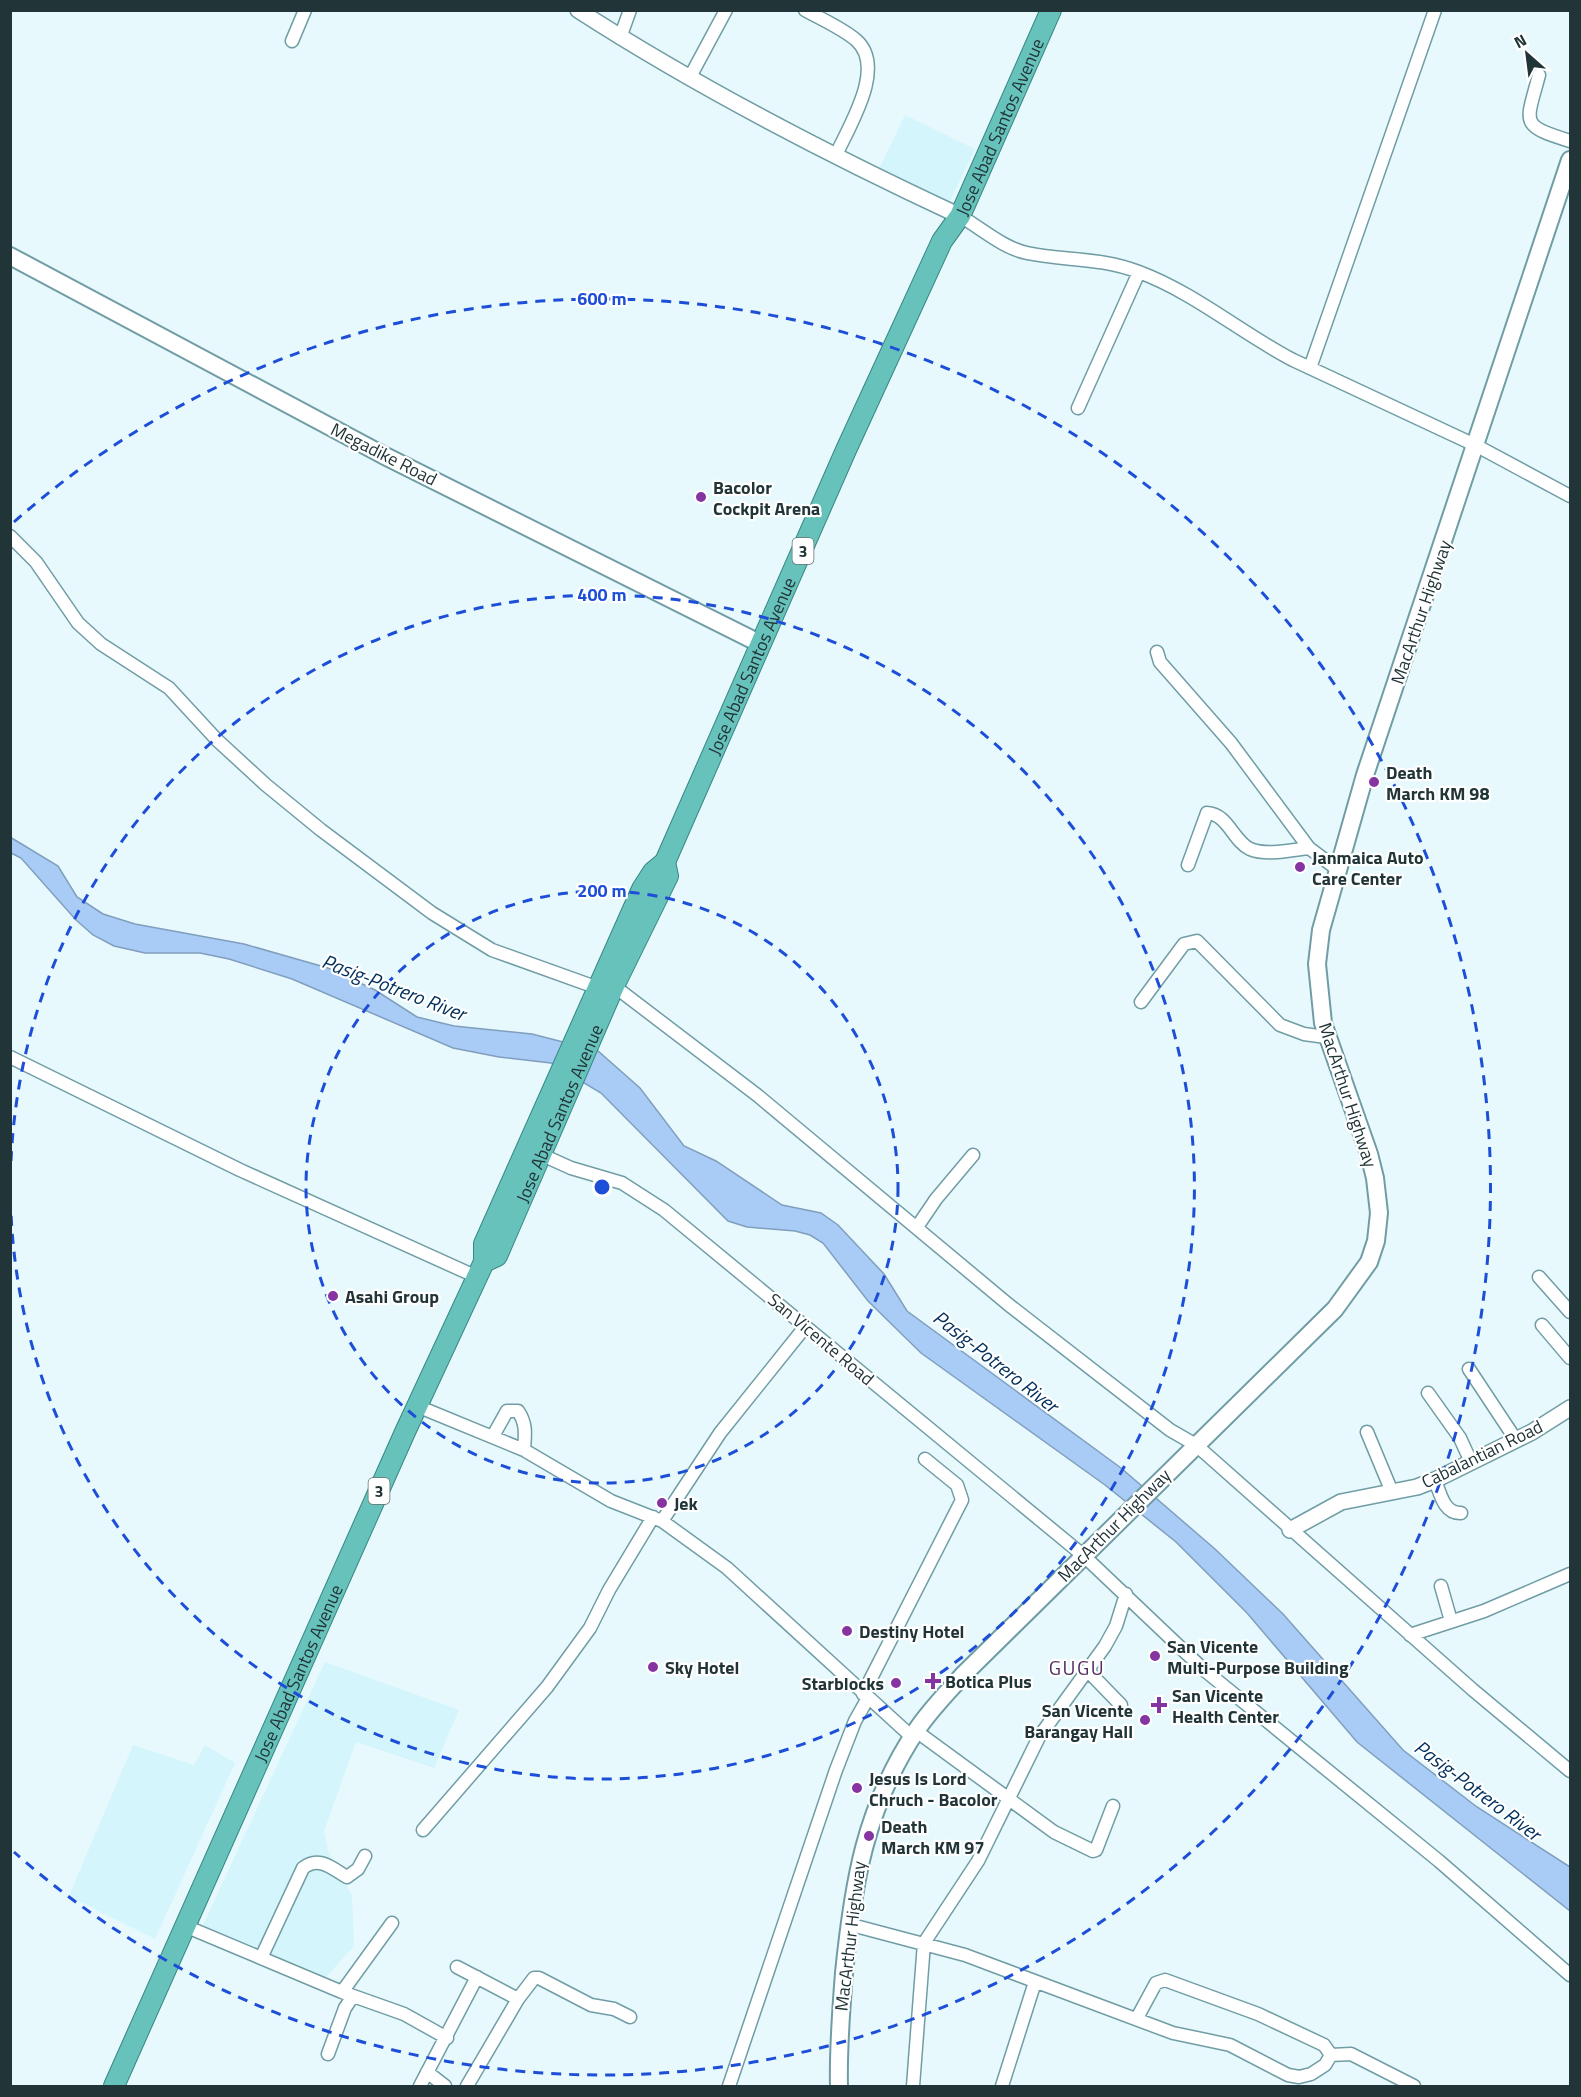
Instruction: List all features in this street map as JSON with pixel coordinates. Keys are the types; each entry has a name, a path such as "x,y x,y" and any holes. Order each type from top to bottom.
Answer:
{"highway":[{"name":"Jose Abad Santos Avenue","path":"114,2086 417,1406 481,1269 497,1256 537,1148 604,992 642,889 653,872 665,862 942,241 1040,10"},
{"name":"Jose Abad Santos Avenue","path":"954,213 1051,10"}],"main road":[{"name":"MacArthur Highway","path":"839,2086 840,2022 848,1923 864,1840 877,1807 914,1734 963,1675 1335,1309 1369,1262 1376,1240 1379,1213 1376,1178 1326,1036 1318,995 1317,964 1321,930 1365,776 1477,446 1570,161"},
{"name":"Megadike Road","path":"10,256 383,455 761,644"}],"street":[{"path":"292,41 305,10"},
{"path":"578,10 620,38 690,77 836,155 954,213 1005,244 1027,253 1089,259 1138,272 1197,300 1265,345 1477,446 1570,496"},
{"path":"620,38 630,10"},
{"path":"690,77 726,10"},
{"path":"805,10 856,40 870,66 865,89 836,155"},
{"path":"1310,368 1435,10"},
{"path":"1539,75 1528,116 1538,131 1570,141"},
{"path":"1078,408 1138,272"},
{"path":"10,536 36,562 78,623 101,644 169,688 217,740 266,785 321,830 432,913 492,950 604,992 758,1095 1009,1305 1193,1448 1570,1771"},
{"path":"1157,652 1160,662 1231,743 1308,848 1337,869"},
{"path":"1188,865 1206,813 1221,818 1252,850 1308,848"},
{"path":"1141,1002 1179,949 1190,941 1197,941 1280,1025 1304,1034 1326,1036"},
{"path":"10,1057 240,1170 481,1269"},
{"name":"San Vicente Road","path":"537,1148 571,1168 622,1183 664,1210 1085,1554 1203,1669 1439,1861 1570,1975"},
{"path":"917,1227 936,1199 973,1155"},
{"path":"1539,1277 1570,1312"},
{"path":"1542,1325 1570,1358"},
{"path":"423,1830 547,1687 590,1628 609,1590 720,1432 805,1327"},
{"path":"1468,1369 1516,1440"},
{"path":"1428,1393 1460,1438 1471,1462"},
{"path":"417,1406 524,1450 611,1501 658,1519 727,1568 795,1628 866,1696 914,1734 1054,1832 1093,1851 1096,1850 1113,1806"},
{"name":"Cabalantian Road","path":"1290,1530 1341,1502 1392,1492 1435,1480 1516,1440 1570,1408"},
{"path":"492,1436 507,1411 518,1411 526,1431 524,1450"},
{"path":"1367,1432 1392,1492"},
{"path":"729,2086 836,1770 855,1721 962,1500 957,1485 925,1459"},
{"path":"1435,1480 1447,1508 1454,1513 1461,1513"},
{"path":"1410,1635 1484,1611 1570,1574"},
{"path":"1441,1586 1451,1621"},
{"path":"913,2086 924,1943 978,1862 1006,1800 1039,1737 1116,1626 1126,1594"},
{"path":"1087,1670 1121,1705"},
{"path":"261,1958 303,1868 313,1862 321,1862 347,1877 358,1869 365,1856"},
{"path":"328,2054 347,1994 392,1923"},
{"path":"848,1923 924,1943 1184,2036 1206,2038 1230,2045 1288,2075 1299,2077 1311,2074 1325,2065 1331,2055"},
{"path":"185,1926 347,1994 404,2014 447,2038"},
{"path":"457,1967 518,1999"},
{"path":"420,2086 477,1977"},
{"path":"467,2086 518,1999 534,1978 591,2005 614,2009 630,2017"},
{"path":"1137,2018 1156,1983 1165,1980 1258,2014 1324,2045 1331,2055"},
{"path":"1002,2086 1035,1982"},
{"path":"1331,2055 1351,2054 1414,2086"},
{"path":"427,2072 446,2086"}],"shaded area":[{"path":"905,115 975,149 948,205 877,173"},
{"path":"325,1662 459,1710 434,1768 356,1742 324,1831 328,1851 352,1895 354,1946 326,1977 203,1925"},
{"path":"133,1745 194,1765 205,1745 235,1763 155,1939 69,1896"}],"water":[{"path":"10,837 58,866 77,897 103,914 135,924 244,944 328,968 375,990 417,1017 454,1026 532,1034 598,1051 640,1088 684,1146 716,1161 782,1205 821,1213 838,1225 884,1274 907,1311 1121,1468 1215,1549 1283,1614 1403,1750 1477,1807 1570,1867 1570,1911 1357,1742 1247,1613 1176,1542 1105,1485 921,1353 868,1301 823,1243 810,1235 795,1231 747,1227 728,1221 601,1093 551,1063 499,1057 453,1048 292,979 229,959 200,953 145,953 114,946 93,935 76,920 21,858 11,853"}],"place":[{"name":"Bacolor Cockpit Arena","path":"701,497"},
{"name":"Death March KM 98","path":"1374,782"},
{"name":"Janmaica Auto Care Center","path":"1300,867"},
{"name":"Asahi Group","path":"333,1296"},
{"name":"Jek","path":"662,1503"},
{"name":"Destiny Hotel","path":"847,1631"},
{"name":"San Vicente Multi-Purpose Building","path":"1155,1656"},
{"name":"Sky Hotel","path":"653,1667"},
{"name":"Botica Plus","path":"933,1681"},
{"name":"Starblocks","path":"896,1683"},
{"name":"San Vicente Health Center","path":"1159,1705"},
{"name":"San Vicente Barangay Hall","path":"1145,1720"},
{"name":"Jesus Is Lord Chruch - Bacolor","path":"857,1788"},
{"name":"Death March KM 97","path":"869,1836"}],"district":[{"name":"GUGU","path":"1077,1667"}],"water label":[{"name":"Pasig-Potrero River","path":"394,987"},
{"name":"Pasig-Potrero River","path":"996,1361"},
{"name":"Pasig-Potrero River","path":"1478,1790"}]}
